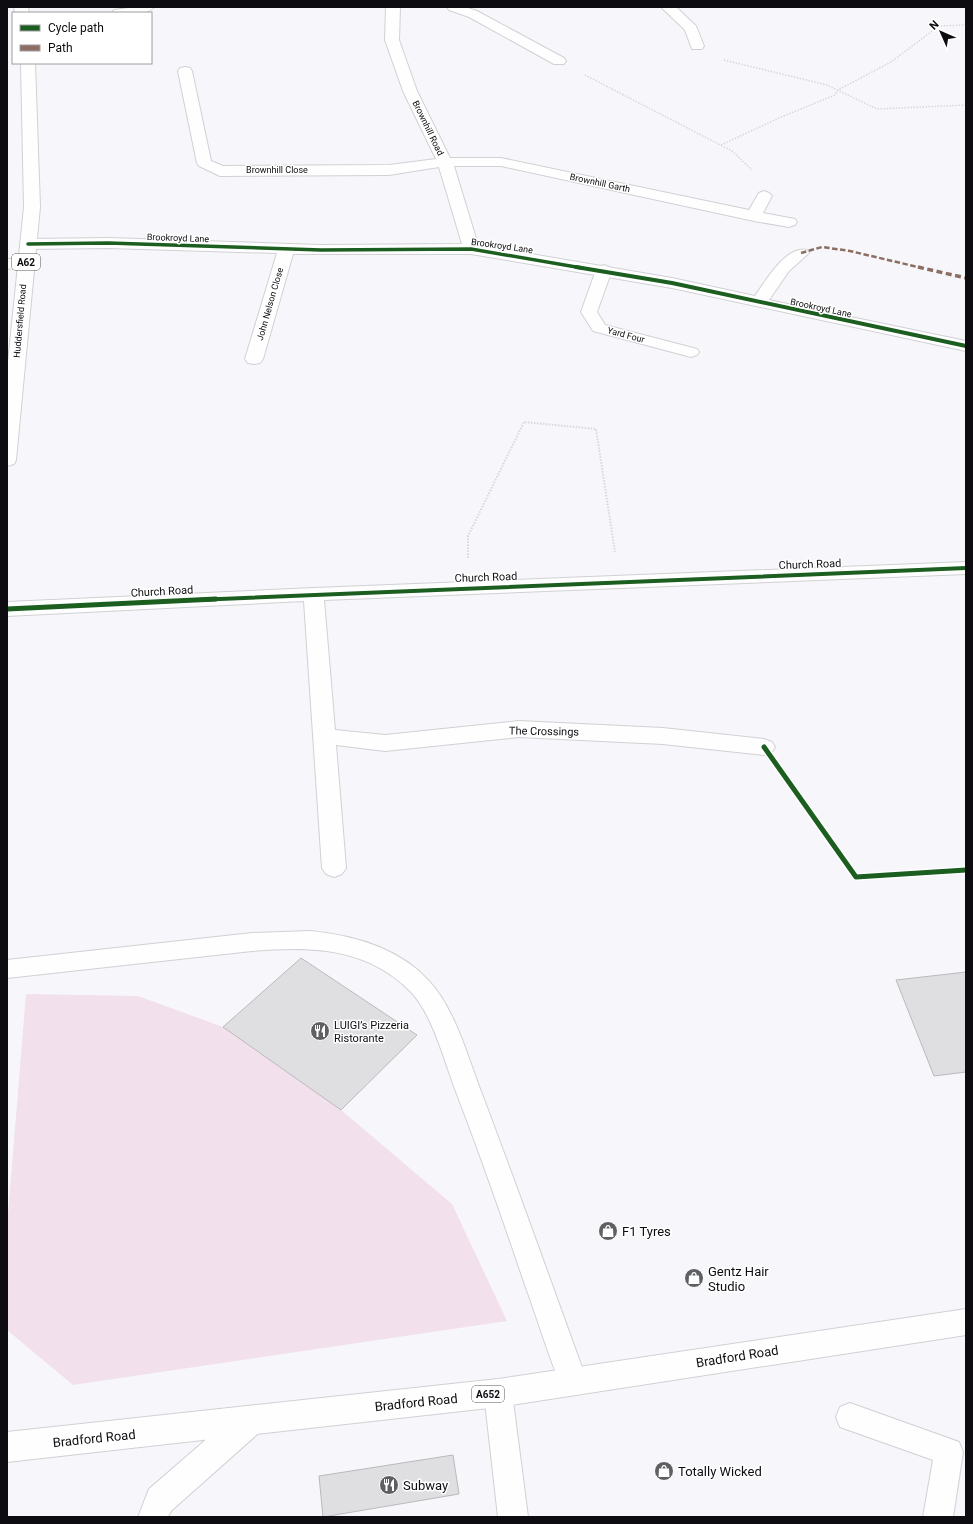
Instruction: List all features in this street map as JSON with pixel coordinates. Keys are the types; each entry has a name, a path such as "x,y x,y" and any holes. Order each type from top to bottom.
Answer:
{"street":[{"name":"Brownhill Road","path":"393,7 392,40 410,91 445,162 471,249"},
{"path":"668,7 691,28 697,46"},
{"name":"Huddersfield Road","path":"7,460 32,207 28,64"},
{"name":"Brownhill Close","path":"185,71 204,163 220,170 389,170 445,162"},
{"name":"Brownhill Garth","path":"445,162 501,162 754,216 789,222"},
{"path":"754,216 764,196"},
{"name":"Brookroyd Lane","path":"28,244 108,243 286,249 471,249 604,270 672,283 966,346"},
{"name":"John Nelson Close","path":"254,359 286,249"},
{"path":"759,302 783,268 801,254"},
{"path":"7,264 26,263"},
{"name":"Church Road","path":"7,609 314,594 966,568"},
{"path":"314,594 334,868"},
{"name":"The Crossings","path":"324,736 385,743 519,729 662,736 764,747"},
{"name":"Bradford Road","path":"7,1447 498,1393 966,1322"},
{"path":"153,1517 160,1500 251,1420"}],"lane":[{"path":"126,12 141,10 148,7"},
{"path":"453,7 473,14 559,61"},
{"name":"Yard Four","path":"604,270 589,312 599,328 691,352"},
{"path":"7,969 261,941 308,940 346,945 379,958 408,976 425,992 444,1027 493,1156 573,1381"},
{"path":"498,1393 512,1517"},
{"path":"850,1417 949,1452 938,1517"}],"path":[{"path":"722,145 779,118 835,95 838,90 891,62 940,26 966,25"},
{"path":"697,46 704,56 827,85 877,109 966,105"},
{"path":"559,61 732,151 762,179 764,196"}],"shaded area":[{"path":"26,994 138,996 223,1027 341,1110 452,1204 507,1321 73,1385 7,1330 7,1226"}],"building":[{"name":"LUIGI’s Pizzeria Ristorante","path":"301,958 417,1035 341,1110 223,1027"},
{"path":"966,972 966,1072 934,1076 896,980"},
{"name":"Subway","path":"453,1455 459,1494 323,1517 319,1476"}],"marked path":[{"path":"801,253 822,247 850,251 966,278"}],"cycle path":[{"path":"28,244 108,243 321,250 471,249 672,283 966,346"},
{"path":"7,609 314,594 966,568"},
{"path":"764,747 856,877 966,870"}],"place":[{"name":"LUIGI’s Pizzeria Ristorante","path":"320,1031"},
{"name":"F1 Tyres","path":"608,1231"},
{"name":"Gentz Hair Studio","path":"694,1278"},
{"name":"Totally Wicked","path":"664,1471"},
{"name":"Subway","path":"389,1485"}]}
